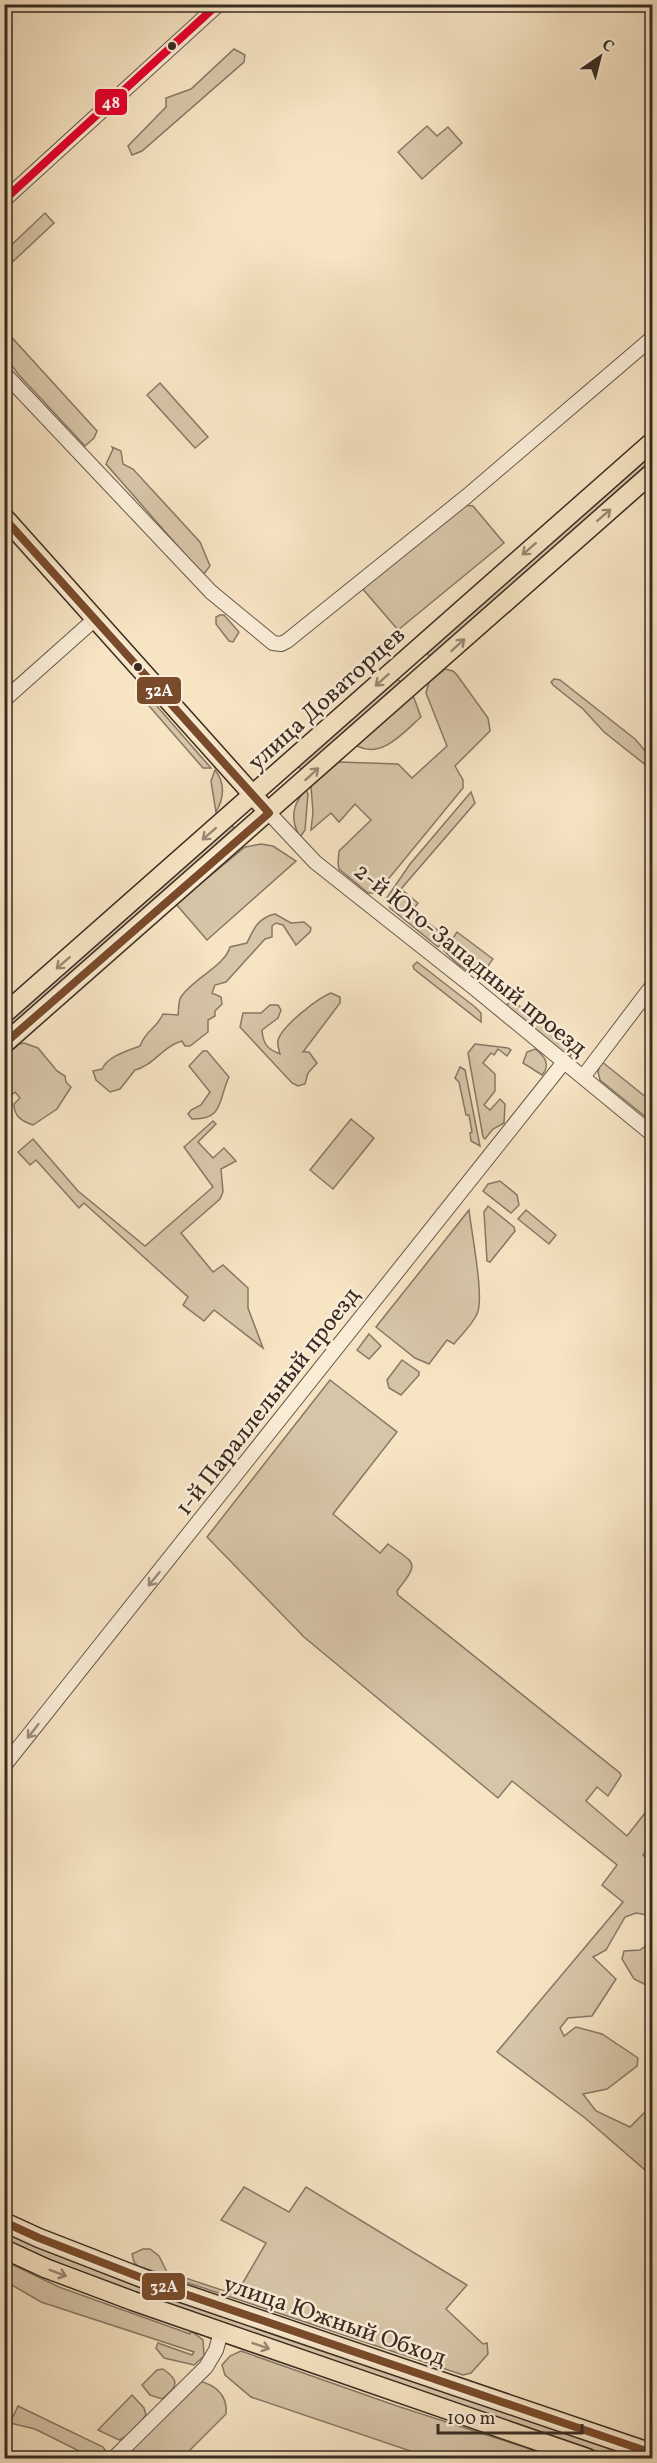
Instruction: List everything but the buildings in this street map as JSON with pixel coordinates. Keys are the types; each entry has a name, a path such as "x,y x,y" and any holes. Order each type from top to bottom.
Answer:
{"main road":[{"name":"улица Доваторцев","path":"4,1014 652,442"},
{"name":"улица Доваторцев","path":"4,1044 652,473"},
{"path":"4,517 268,813"},
{"name":"улица Южный Обход","path":"4,2222 81,2255 173,2290 648,2455"},
{"name":"улица Южный Обход","path":"4,2249 56,2272 221,2332 587,2458"}],"street":[{"path":"4,200 219,4"},
{"path":"4,373 211,592 273,643 281,644 390,559 652,338"},
{"path":"4,700 95,619"},
{"name":"2-й Юго-Западный проезд","path":"268,813 315,862 652,1134"},
{"path":"583,1077 652,986"},
{"name":"1-й Параллельный проезд","path":"4,1767 564,1062"},
{"path":"114,2458 206,2367 216,2350 221,2332"}],"shaded area":[{"path":"234,49 245,55 244,62 142,151 132,155 128,146 166,107 166,98 191,89"},
{"path":"427,126 437,136 448,127 462,143 422,179 398,152"},
{"path":"45,213 54,223 5,269 5,251"},
{"path":"5,330 97,431 94,438 85,446 18,374 5,356"},
{"path":"160,383 208,437 195,448 147,395"},
{"path":"112,447 121,451 123,464 133,469 200,542 210,566 203,575 106,464"},
{"path":"652,450 652,463 430,657 426,652"},
{"path":"464,505 473,506 504,543 398,630 362,588"},
{"path":"224,615 239,632 233,642 229,641 216,624 216,617"},
{"path":"445,669 457,675 488,718 490,731 455,766 463,780 463,788 381,888 375,893 368,893 339,869 338,863 339,851 371,820 355,804 339,822 331,813 311,830 313,812 311,786 339,762 398,764 412,778 447,746 426,693 429,682"},
{"path":"397,679 401,682 302,770 298,766"},
{"path":"554,679 560,680 635,739 652,759 652,770 604,732 583,709 553,685 551,682"},
{"path":"146,694 211,768 203,768 143,699"},
{"path":"410,694 414,698 421,717 400,736 384,746 366,749 357,746 357,742"},
{"path":"215,770 221,780 223,791 216,812 211,781"},
{"path":"306,790 308,794 305,830 300,837 295,824 294,812 301,795"},
{"path":"471,792 475,803 401,889 418,903 412,911 447,937 438,947 390,908 386,899 410,864"},
{"path":"231,825 236,829 5,1035 4,1024"},
{"path":"261,844 273,846 296,861 207,940 176,904 245,847"},
{"path":"275,914 291,923 304,922 311,928 310,932 296,945 283,925 276,923 272,926 272,937 265,939 226,982 215,985 212,993 221,997 222,1004 215,1011 215,1016 208,1020 208,1032 190,1046 185,1046 182,1041 169,1047 135,1070 120,1089 110,1092 96,1080 93,1071 102,1069 118,1054 140,1046 163,1014 178,1015 180,999 186,990 222,960 230,947 247,943 254,928 261,921"},
{"path":"457,932 493,959 484,971 474,974 444,951"},
{"path":"417,962 475,1007 481,1013 481,1022 414,969 413,966"},
{"path":"331,993 340,997 340,1003 303,1052 309,1052 317,1063 308,1073 305,1084 298,1086 292,1083 240,1027 243,1013 261,1013 270,1005 278,1005 281,1010 278,1018 262,1030 266,1045 280,1054 278,1040 286,1027 310,1006"},
{"path":"513,1001 574,1052 570,1056 563,1052 506,1005"},
{"path":"24,1043 38,1048 57,1071 65,1076 66,1082 71,1087 57,1109 33,1125 17,1115 14,1104 20,1098 15,1092 5,1101 5,1057 19,1044"},
{"path":"475,1044 511,1050 507,1056 498,1049 494,1055 491,1053 483,1063 495,1074 495,1091 484,1105 490,1110 500,1099 505,1104 504,1123 493,1129 485,1139 468,1053"},
{"path":"535,1049 546,1061 546,1068 542,1075 523,1063 527,1052"},
{"path":"203,1051 207,1051 229,1077 215,1112 210,1116 192,1119 188,1114 201,1105 210,1092 189,1066"},
{"path":"601,1061 652,1102 652,1122 600,1080 598,1072"},
{"path":"460,1067 465,1070 480,1146 471,1141 469,1115 466,1115 459,1082 455,1078"},
{"path":"351,1119 374,1138 333,1189 310,1170"},
{"path":"213,1121 216,1124 198,1142 213,1158 224,1148 236,1161 221,1169 223,1192 220,1199 181,1233 213,1272 223,1265 248,1288 248,1308 263,1348 214,1310 204,1321 183,1305 188,1297 84,1203 79,1208 36,1160 30,1165 18,1152 33,1139 78,1191 145,1246 213,1187 184,1147"},
{"path":"500,1181 517,1195 519,1205 511,1213 483,1191 488,1184"},
{"path":"488,1206 514,1227 515,1231 490,1262 487,1261 484,1212"},
{"path":"469,1210 479,1280 477,1314 454,1344 447,1340 429,1364 415,1358 376,1327"},
{"path":"526,1210 556,1235 549,1244 518,1219"},
{"path":"369,1334 381,1346 369,1359 357,1350"},
{"path":"402,1360 419,1372 419,1375 401,1395 389,1388 387,1380"},
{"path":"330,1380 397,1432 333,1514 380,1553 388,1544 409,1560 412,1568 397,1591 398,1595 620,1773 621,1776 608,1796 597,1787 586,1801 627,1836 652,1804 652,1841 643,1855 652,1863 652,1916 636,1913 625,1917 606,1950 593,1957 616,1979 592,2016 568,2018 560,2028 564,2036 576,2027 602,2034 638,2058 637,2066 607,2089 583,2094 596,2111 630,2127 652,2105 652,2176 585,2118 497,2052 623,1902 602,1885 617,1865 512,1781 498,1798 304,1637 207,1537"},
{"path":"652,1941 652,1988 634,1979 622,1959 624,1951 640,1950"},
{"path":"244,2187 289,2212 306,2187 467,2285 446,2309 483,2344 487,2343 488,2354 471,2373 463,2375 138,2266 134,2262 132,2254 143,2249 150,2249 159,2256 167,2272 243,2297 241,2286 266,2243 221,2220"},
{"path":"4,2229 616,2449 615,2455 612,2456 293,2349 147,2298 5,2239"},
{"path":"5,2261 59,2287 190,2334 191,2331 203,2340 204,2356 194,2365 164,2358 156,2348 158,2343 192,2355 194,2352 41,2302 5,2281"},
{"path":"241,2351 397,2406 558,2458 431,2458 251,2397 225,2375 222,2365 230,2356"},
{"path":"163,2369 173,2377 175,2384 162,2399 150,2395 142,2385 157,2370"},
{"path":"199,2381 211,2385 220,2392 225,2402 226,2414 182,2458 120,2458"},
{"path":"132,2395 144,2408 146,2415 141,2422 127,2436 119,2440 98,2430"},
{"path":"18,2406 103,2447 107,2453 106,2458 93,2458 35,2429 10,2423"}],"transit line":[{"name":"48","path":"4,200 218,4"},
{"name":"32A","path":"4,518 269,813 4,1044"},
{"name":"32A","path":"4,2222 173,2290 652,2453"}]}
